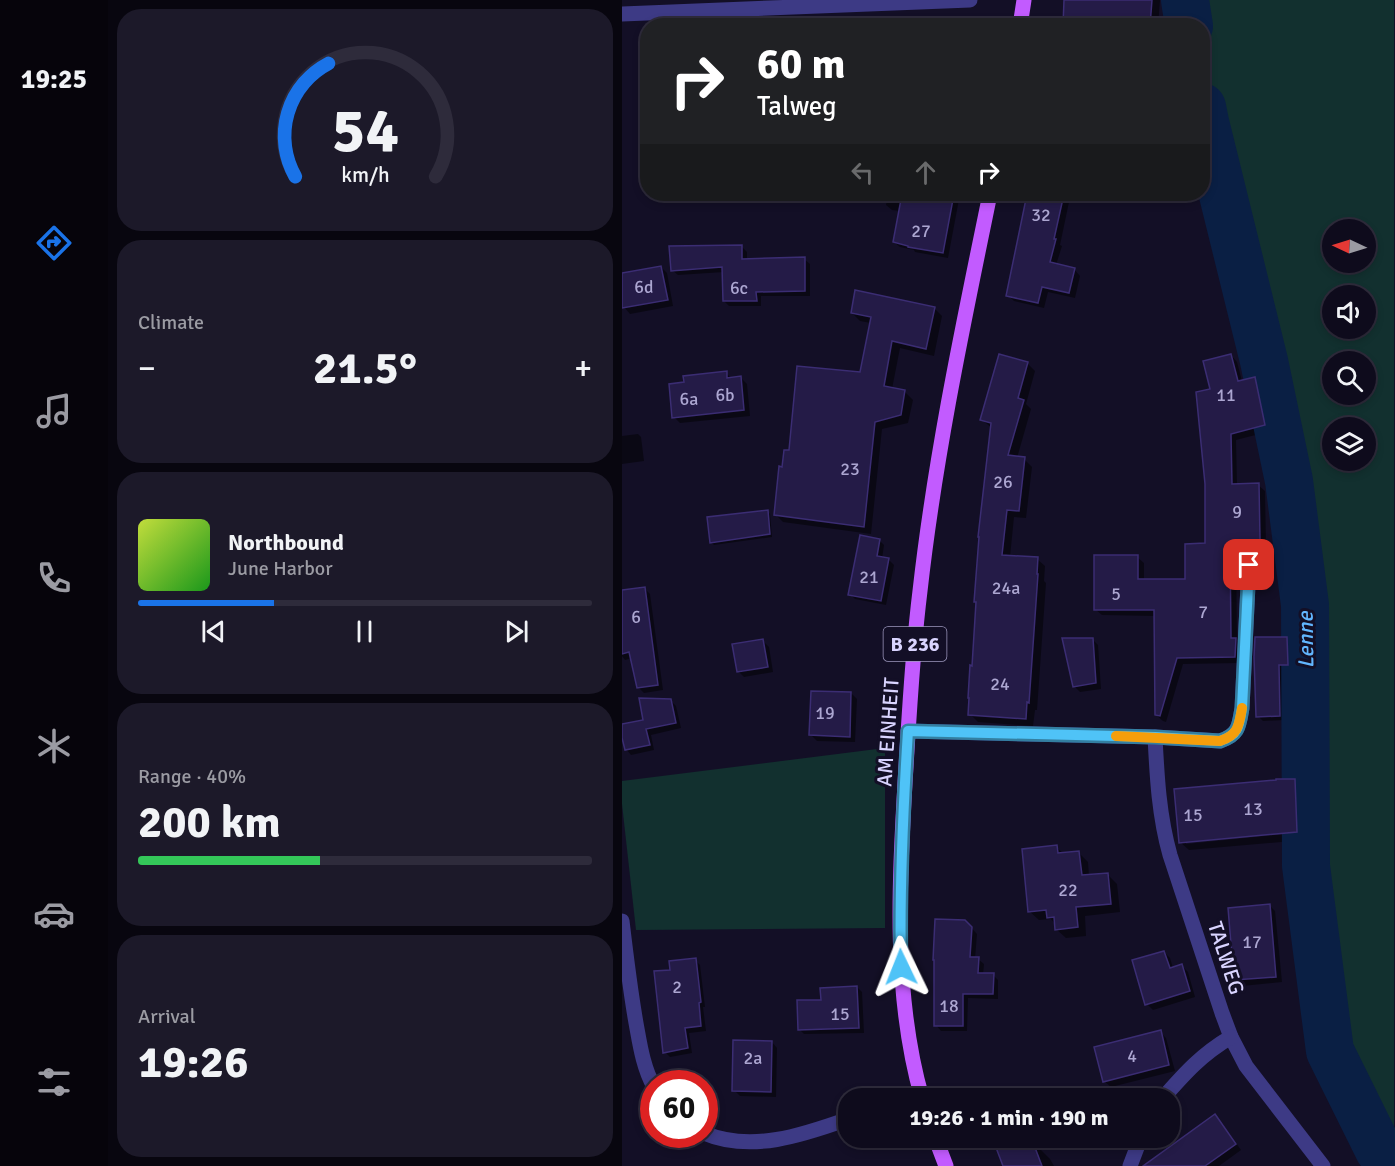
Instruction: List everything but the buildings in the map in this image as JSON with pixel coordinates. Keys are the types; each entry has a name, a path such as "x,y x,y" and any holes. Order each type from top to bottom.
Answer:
{"main road":[{"path":"1021,18 1024,0"},
{"name":"AM EINHEIT","path":"917,1088 905,1022 900,920 908,731 920,591 929,520 959,345 989,201"},
{"path":"939,1148 946,1166"}],"street":[{"path":"622,14 970,0"},
{"path":"908,731 1155,737 1220,741 1234,734 1238,728 1242,708 1249,565"},
{"name":"TALWEG","path":"1155,737 1160,812 1164,832 1231,1037 1246,1066 1323,1166"},
{"path":"622,921 638,1039 646,1070"},
{"path":"1172,1088 1212,1048 1231,1037"},
{"path":"718,1139 741,1142 768,1141 807,1133 838,1122"},
{"path":"1130,1166 1137,1148"}],"green space":[{"path":"1194,0 1394,0 1394,1166 1369,1166 1314,1055 1306,938 1321,578 1270,319 1215,148 1210,112 1210,18 1197,18"},
{"path":"885,748 885,928 636,930 622,804 622,781"}],"waterway":[{"name":"Lenne","path":"1185,0 1188,18"},
{"name":"Lenne","path":"1210,142 1264,361 1289,481 1305,605 1306,866 1330,1051 1379,1150 1392,1166"}],"slow traffic":[{"path":"1116,736 1220,741 1234,734 1238,728 1242,708"}],"route":[{"path":"901,967 902,835 908,731 1155,737 1220,741 1227,738 1238,728 1242,708 1249,565"}]}
